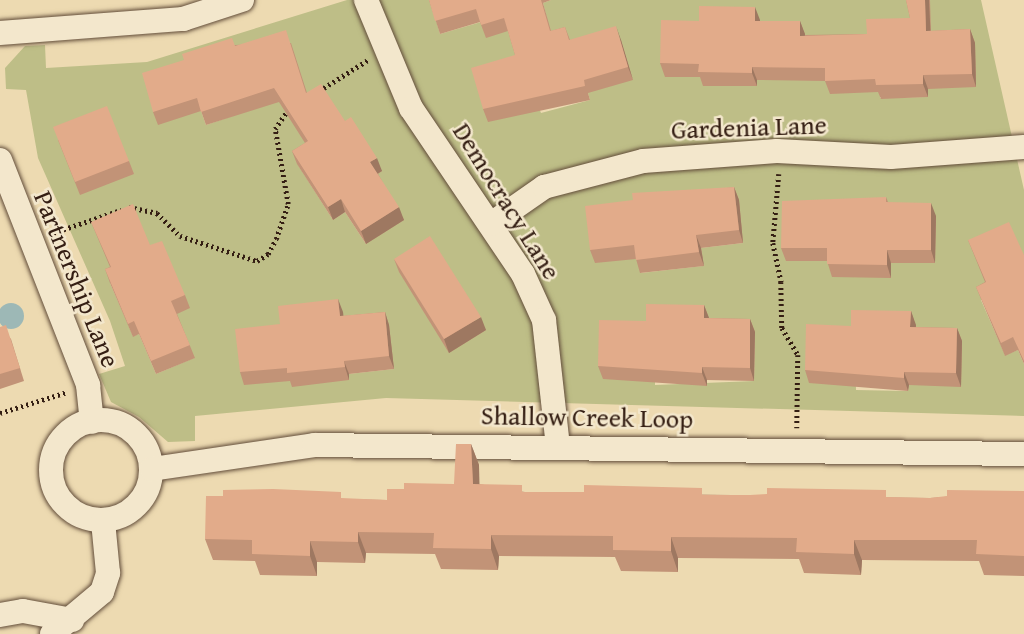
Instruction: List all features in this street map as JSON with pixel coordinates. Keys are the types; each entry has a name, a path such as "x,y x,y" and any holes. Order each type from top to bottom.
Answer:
{"street":[{"path":"0,33 183,19 242,0"},
{"name":"Democracy Lane","path":"366,0 411,108 523,274 544,320 558,446"},
{"name":"Gardenia Lane","path":"491,224 544,187 643,160 784,151 891,157 1024,147"},
{"name":"Partnership Lane","path":"0,160 88,385 92,422"},
{"path":"92,422 115,422 129,429 148,453 152,469 149,484 132,510 103,521 72,512 61,501 50,472 59,442 70,431 92,422"},
{"name":"Shallow Creek Loop","path":"152,469 314,445 1024,454"},
{"path":"0,615 23,611 62,627 103,592 108,573 103,521"}],"path":[{"path":"310,96 387,49"},
{"path":"30,240 135,206 157,213 180,236 257,261 268,254 288,204 275,130 279,119 299,103"},
{"path":"784,151 775,195 773,243 781,282 782,328 798,355 796,450"},
{"path":"0,413 88,385"}],"green space":[{"path":"347,0 430,0 440,34 481,22 547,19 543,3 551,0 981,0 1024,190 1024,258 981,300 1005,355 1018,350 1024,364 1024,416 386,398 195,416 195,441 168,442 139,417 111,402 99,374 125,366 110,321 38,158 26,90 6,89 5,68 25,46 45,45 46,68 147,62","holes":["703,77 756,86 704,86","928,89 927,97 880,98 880,92","588,93 590,100 541,113 539,108","265,105 206,125 201,111","313,154 381,171 375,175 366,244 345,212 333,220 298,165","590,219 743,243 701,248 703,266 641,273 639,258","832,261 891,263 891,278","116,280 194,358 156,374 139,334 133,336 110,283","916,325 908,391 856,390 855,339","755,332 754,381 655,385 655,380","285,337 394,369 349,374"]}],"water":[{"path":"11,303 20,307 24,316 20,325 11,329 2,325 -2,316 2,307"}],"building":[{"path":"429,0 541,0 550,31 565,27 569,40 616,26 628,67 584,80 585,86 483,109 471,68 515,55 504,18 481,25 476,9 435,21"},
{"path":"906,0 925,0 926,31 970,29 972,74 923,75 923,84 876,85 875,79 825,81 825,68 752,67 752,73 698,72 699,64 660,63 661,20 699,21 699,6 755,7 755,21 800,21 800,36 867,34 866,19 910,18"},
{"path":"286,30 306,93 321,84 345,121 351,117 377,158 370,162 399,207 361,231 341,199 328,207 292,151 308,141 274,88 201,112 197,98 153,112 142,73 184,60 182,54 232,38 235,46"},
{"path":"107,106 129,161 75,182 53,127"},
{"path":"734,187 739,230 696,235 699,252 636,260 634,245 590,250 585,206 633,200 632,193"},
{"path":"886,197 886,202 931,203 931,250 887,250 887,265 827,264 827,248 781,248 782,201"},
{"path":"133,204 150,245 162,241 185,295 171,301 190,345 151,361 134,321 128,324 105,269 111,267 91,222"},
{"path":"1009,222 1024,255 1024,361 1013,337 1001,343 976,287 986,282 968,240"},
{"path":"430,236 481,317 444,339 394,259"},
{"path":"338,299 340,316 385,312 389,356 344,361 345,367 287,373 287,368 240,372 235,329 280,324 278,306"},
{"path":"646,304 704,305 704,318 750,319 750,368 702,367 702,373 598,366 599,320 646,321"},
{"path":"851,310 911,311 910,327 957,328 956,373 904,372 904,378 805,370 806,324 851,326"},
{"path":"6,325 20,368 0,374 0,327"},
{"path":"456,444 471,444 473,484 522,485 522,492 584,492 584,485 702,488 702,495 767,494 767,488 886,490 886,497 930,498 947,496 947,490 1024,491 1024,556 976,554 977,540 854,540 854,554 796,552 797,538 671,537 671,551 613,550 613,536 491,535 491,549 433,548 434,533 358,532 358,542 310,541 310,556 252,554 252,540 205,539 206,496 223,496 223,490 273,489 341,492 341,498 387,500 387,489 404,489 404,483 454,484"}]}
